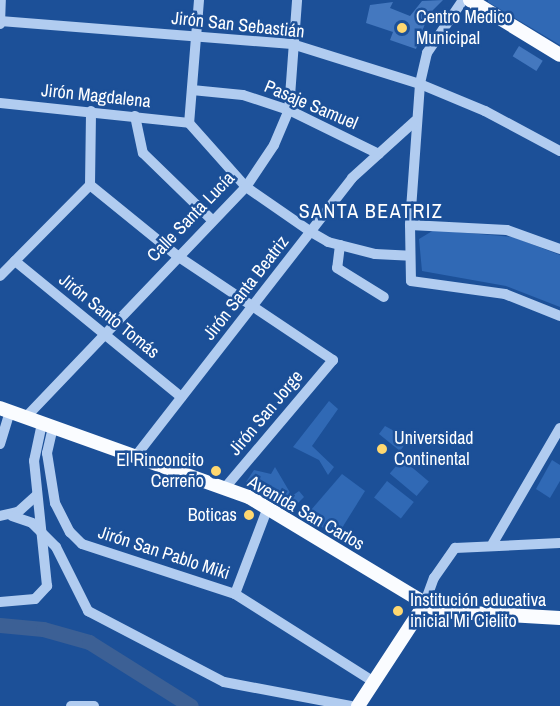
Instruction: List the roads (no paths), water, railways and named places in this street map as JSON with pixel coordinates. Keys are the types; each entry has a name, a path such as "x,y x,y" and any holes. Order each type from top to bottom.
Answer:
{"main road":[{"path":"470,0 560,56"},
{"name":"Avenida San Carlos","path":"5,410 225,488 268,507 424,605 455,615 560,618"},
{"path":"358,706 424,605"}],"street":[{"path":"0,22 2,0"},
{"path":"199,0 189,123 246,187 311,232 340,245 410,256"},
{"name":"Calle Santa Lucía","path":"26,417 176,255 246,187 274,145 289,110 297,0"},
{"path":"463,0 427,53 420,84 415,121 410,225 411,281 505,294 560,316"},
{"name":"Jirón San Sebastián","path":"0,22 292,44 420,84 485,111 560,151"},
{"name":"Pasaje Samuel","path":"192,90 243,95 289,110 379,154"},
{"name":"Jirón Magdalena","path":"0,103 189,123"},
{"path":"0,276 90,185 91,111"},
{"path":"135,116 143,153 212,220"},
{"name":"Jirón Santa Beatriz","path":"135,457 352,178 415,121"},
{"path":"90,185 176,255 251,308"},
{"path":"410,225 507,230 560,249"},
{"path":"340,245 337,268 384,297"},
{"name":"Jirón Santo Tomás","path":"15,261 181,397"},
{"name":"Jirón San Jorge","path":"225,488 333,360 251,308"},
{"path":"0,444 5,410"},
{"path":"0,602 35,599 43,594 48,576 37,495 34,451 48,425"},
{"name":"Jirón San Pablo Miki","path":"48,425 47,453 55,503 70,532 82,544 235,594 374,682"},
{"path":"492,543 560,428"},
{"path":"6,516 37,495"},
{"path":"235,594 268,507"},
{"path":"6,516 42,532 69,567 77,597 88,612 224,682 351,706"},
{"path":"424,605 448,554 462,545 560,543"},
{"path":"70,706 94,706"}],"waterway":[{"path":"0,625 43,629 89,642 191,706"}],"place":[{"name":"Centro Medico Municipal","path":"402,28"},
{"name":"Universidad Continental","path":"382,449"},
{"name":"El Rinconcito Cerreño","path":"216,471"},
{"name":"Boticas","path":"249,515"},
{"name":"Institución educativa inicial Mi Cielito","path":"398,611"}],"district":[{"name":"SANTA BEATRIZ","path":"371,210"}]}
